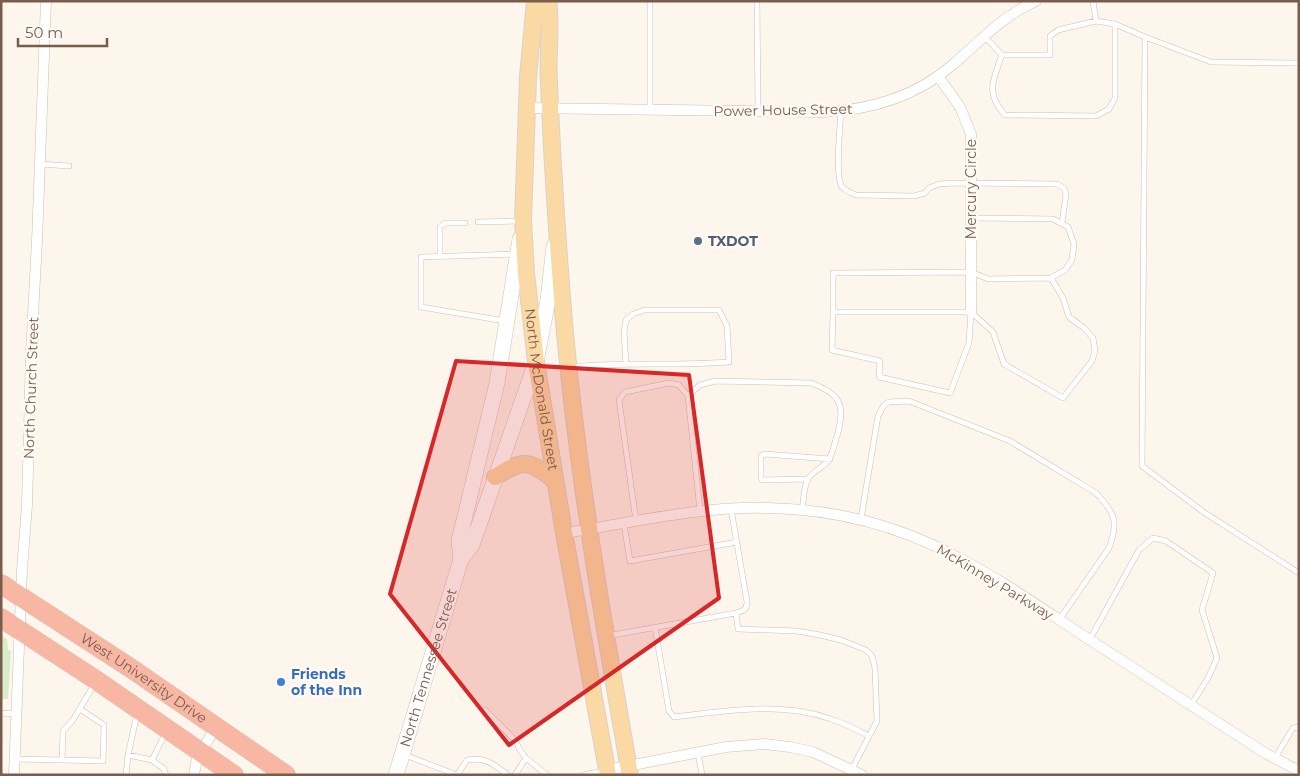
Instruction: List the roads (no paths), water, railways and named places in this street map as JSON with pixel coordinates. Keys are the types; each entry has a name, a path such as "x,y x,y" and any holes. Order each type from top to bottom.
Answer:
{"highway":[{"name":"West University Drive","path":"1,584 130,666 286,775"},
{"name":"West University Drive","path":"1,618 138,708 234,775"}],"main road":[{"name":"North McDonald Street","path":"535,1 527,108 523,221 526,273 536,362 555,481 608,772"},
{"name":"North McDonald Street","path":"548,1 550,108 557,227 569,367 589,530 630,770"},
{"path":"495,477 512,466 526,464 537,467 555,481"}],"street":[{"name":"North Church Street","path":"14,775 46,1"},
{"name":"Power House Street","path":"527,108 841,112 870,106 898,97 938,76 996,25 1036,1"},
{"name":"Mercury Circle","path":"938,76 960,106 969,125 972,143 971,312"},
{"path":"461,559 459,541 487,425 508,321 523,221"},
{"path":"461,559 472,545 536,362 548,300 557,227"},
{"name":"McKinney Parkway","path":"564,533 700,511 731,508 766,508 842,515 909,535 959,558 1059,620 1274,759 1299,771"},
{"name":"North Tennessee Street","path":"396,775 461,559"},
{"path":"194,775 195,763 200,752 216,727"},
{"path":"608,772 630,770 726,747 752,744 777,745 813,752 857,772"}],"lane":[{"path":"650,1 650,110"},
{"path":"757,1 758,112"},
{"path":"1093,1 1096,21"},
{"path":"984,36 1002,55 1050,55 1050,36 1058,30 1096,21 1115,24 1211,62 1299,63"},
{"path":"1002,55 994,78 992,94 996,105 1005,115 1096,116 1109,109 1115,98 1115,24"},
{"path":"1145,36 1142,466 1205,513 1299,573"},
{"path":"841,112 838,175 841,186 849,193 856,195 914,196 925,193 929,188 939,184 1057,184 1064,188 1066,194 1062,223"},
{"path":"39,164 69,166"},
{"path":"971,312 969,343 950,393 879,376 880,361 832,350 833,273 971,272 988,279 1051,278 1065,270 1072,260 1074,244 1068,227 1053,218 972,218"},
{"path":"478,222 523,221"},
{"path":"440,256 440,227 445,223 464,223"},
{"path":"508,321 421,307 421,257 518,254"},
{"path":"832,312 971,312 993,332 1004,364 1063,398 1092,362 1095,351 1093,338 1084,328 1069,317 1063,298 1051,278"},
{"path":"569,367 626,364 694,365 729,362 727,326 719,310 646,310 633,314 626,320 624,332 626,364"},
{"path":"688,396 700,385 714,381 811,383 825,388 834,394 841,404 840,423 830,458 808,480 802,510"},
{"path":"636,522 619,400 625,392 669,383 679,385 688,396 700,511"},
{"path":"861,520 878,416 884,405 889,402 909,402 1010,441 1096,493 1106,504 1114,518 1114,534 1109,548 1059,620"},
{"path":"808,480 762,480 761,456 765,454 830,458"},
{"path":"607,636 745,610 747,606 731,508"},
{"path":"624,524 630,561 737,542"},
{"path":"1090,640 1139,550 1153,538 1166,541 1213,573 1202,610 1217,658 1208,678 1191,705"},
{"path":"736,613 738,629 798,631 820,635 842,640 866,650 872,656 875,668 877,721 857,772"},
{"path":"655,627 668,711 674,716 736,709 772,709 830,718 870,736"},
{"path":"62,760 63,731 80,710 96,680"},
{"path":"126,775 128,755 138,708"},
{"path":"15,760 103,761 104,725 80,710"},
{"path":"486,710 515,740 526,758 547,775"},
{"path":"1,713 16,714"},
{"path":"1274,759 1292,728 1299,727"},
{"path":"152,760 168,729"},
{"path":"698,753 702,775"},
{"path":"402,754 457,775 467,760 479,758 491,763 508,775"},
{"path":"128,755 152,760 164,769 166,775"},
{"path":"515,775 526,758"},
{"path":"583,775 608,772"}],"place":[{"name":"TXDOT","path":"698,241"},
{"name":"Friends of the Inn","path":"281,682"}]}
